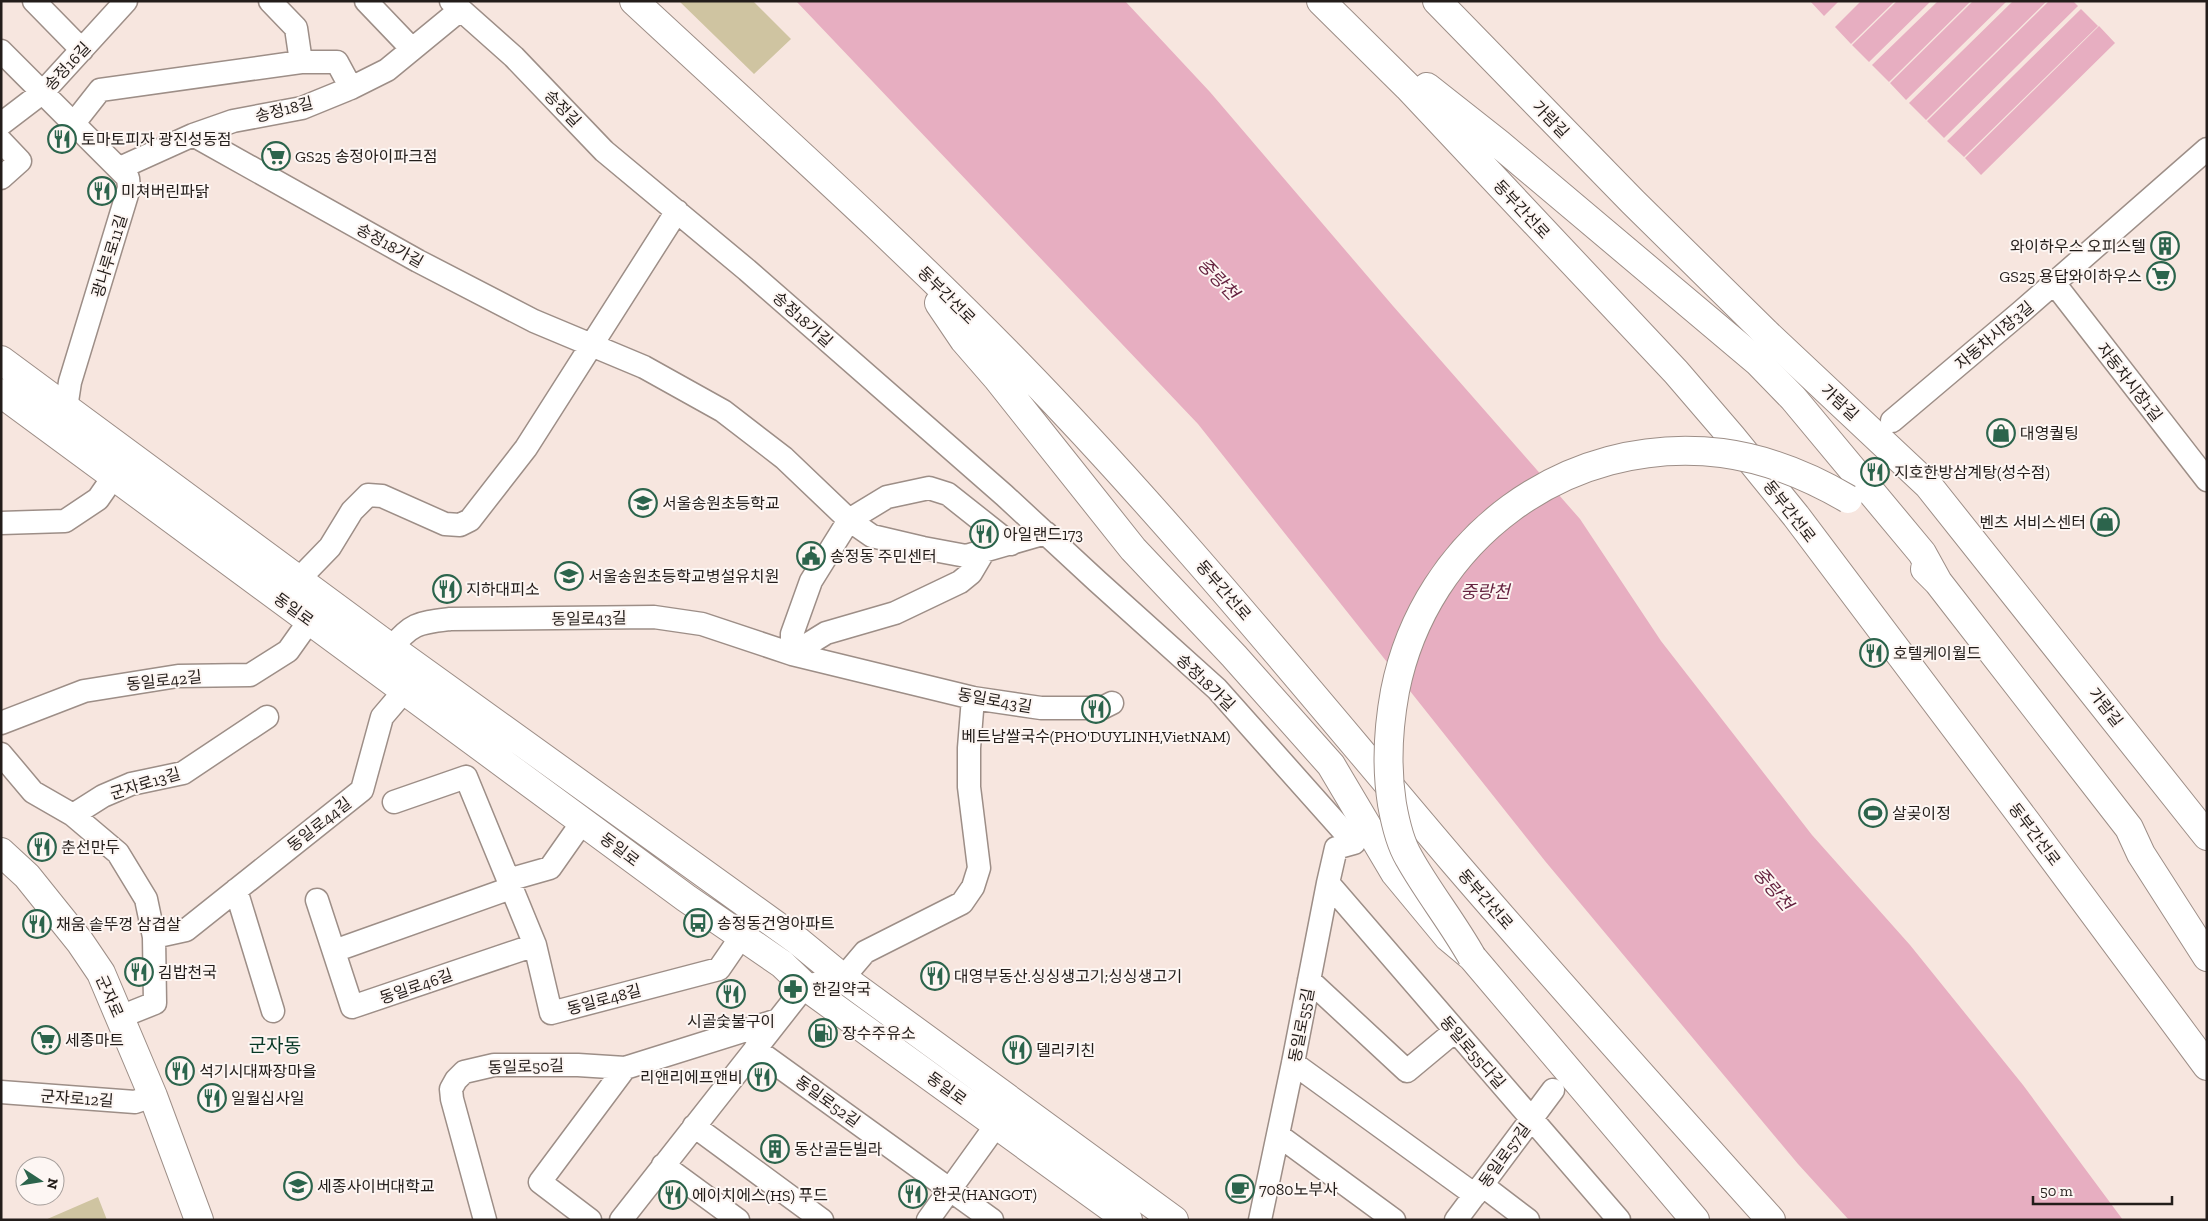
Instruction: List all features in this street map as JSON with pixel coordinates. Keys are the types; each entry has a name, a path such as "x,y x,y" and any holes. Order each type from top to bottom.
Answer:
{"main road":[{"name":"동부간선로","path":"634,1 907,255 1018,365 1176,536 1270,643 1474,884 1771,1220"},
{"name":"동부간선로","path":"1321,1 1408,87 1676,372 1731,436 1813,540 2207,1066"},
{"name":"가람길","path":"1436,1 1745,312 1928,485 2207,836"},
{"path":"1342,22 1498,142 1758,362 1800,405 1922,553 1938,582"},
{"path":"907,255 964,340 997,378 1099,508 1331,765 1396,873 1448,937 1472,957 1695,1220"},
{"name":"동일로","path":"1,360 390,648 798,941 843,978 1174,1220"},
{"name":"동일로","path":"1,393 686,898 782,964 805,986 1128,1220"},
{"path":"1472,957 1457,930 1408,856 1392,805 1388,742 1392,709 1414,625 1441,578 1478,534 1527,497 1580,471 1613,460 1641,455 1696,451 1751,459 1800,474 1848,499 1879,524 1938,582 2129,828 2149,848 2207,923"},
{"path":"2129,828 2141,854 2207,958"},
{"name":"군자로","path":"1,852 27,876 80,942 101,973 153,1096 199,1220"},
{"path":"686,898 724,908 746,924 751,918 749,906"}],"street":[{"path":"34,1 82,50"},
{"name":"송정16길","path":"1,124 42,92 126,1"},
{"path":"270,1 296,28 301,62"},
{"path":"366,1 411,48"},
{"name":"송정18길","path":"120,168 193,135 233,121 302,108 351,88 387,70 456,6"},
{"name":"송정길","path":"456,6 514,57 604,151 677,211"},
{"name":"광나루로11길","path":"1,51 128,178 129,188 70,382 66,408"},
{"path":"74,123 100,90 301,62 337,62 351,88"},
{"name":"송정18가길","path":"193,135 418,261 534,321 644,367 723,411 784,458 849,520 872,536 966,556 1046,533"},
{"path":"1,141 20,161 1,178"},
{"name":"자동차시장3길","path":"1892,421 2205,153"},
{"path":"592,344 677,211"},
{"name":"송정18가길","path":"677,211 1046,533 1217,689 1354,844"},
{"name":"자동차시장1길","path":"2054,283 2207,480"},
{"name":"동일로","path":"298,580 330,548 352,510 368,495 382,496 445,524 460,526 470,520 526,448 592,344"},
{"path":"1,522 65,521 98,499 114,476"},
{"path":"792,654 792,634 811,581 849,520 886,497 929,488 948,494 1010,544"},
{"path":"792,654 826,633 896,613 960,582 970,573 984,551"},
{"name":"동일로43길","path":"390,648 404,632 419,623 442,620 654,617 702,624 792,654 973,698 1041,708 1102,708 1112,704"},
{"name":"동일로42길","path":"1,723 84,691 178,676 250,675 288,651 310,620"},
{"name":"동일로44길","path":"154,937 186,930 362,790 382,717 405,690"},
{"path":"621,1220 805,986 843,978 865,952 962,903 973,887 980,868 969,787 968,748 973,698"},
{"name":"군자로13길","path":"72,815 103,796 132,784 183,773 267,718"},
{"path":"394,802 466,777 485,750"},
{"path":"1,754 33,792 72,815 118,853 146,899 154,937 155,1003 120,1017"},
{"path":"466,777 510,884"},
{"path":"334,951 550,868 583,821"},
{"name":"동일로55길","path":"1260,1220 1336,848 1354,844"},
{"name":"동일로55다길","path":"1328,883 1619,1220"},
{"name":"동일로48길","path":"510,884 535,945 551,1013 719,969 741,937"},
{"path":"236,890 273,1010"},
{"name":"동일로46길","path":"318,900 352,1007 535,945"},
{"path":"1309,980 1407,1071 1455,1031"},
{"name":"동일로50길","path":"486,1220 452,1099 451,1089 464,1072 494,1065 578,1064 626,1068 778,1020"},
{"name":"동일로52길","path":"756,1049 992,1220"},
{"path":"1293,1063 1479,1190 1528,1220"},
{"path":"590,1220 540,1182 626,1068"},
{"name":"동일로57길","path":"1456,1220 1553,1090"},
{"name":"군자로12길","path":"1,1092 135,1102 153,1096"},
{"path":"928,1220 997,1124"},
{"path":"694,1126 822,1220"},
{"path":"1278,1136 1394,1220"},
{"path":"664,1166 738,1220"}],"shaded area":[{"path":"679,1 753,1 791,39 754,74"},
{"path":"98,1197 107,1220 45,1220"}],"water":[{"name":"중랑천","path":"796,1 1125,1 1210,92 1393,306 1580,519 1661,641 1812,835 1910,945 2023,1085 2123,1220 1849,1220 1798,1164 1545,861 1198,424"},
{"path":"1810,1 1839,1 1824,16"},
{"path":"1861,1 1895,1 1851,44 1835,27"},
{"path":"1897,1 1931,1 1869,62 1852,45"},
{"path":"1938,1 1971,1 1889,82 1872,65"},
{"path":"1973,1 2007,1 1906,100 1890,83"},
{"path":"2013,1 2047,1 1926,120 1909,103"},
{"path":"2049,1 2073,1 2078,6 1944,138 1927,121"},
{"path":"2081,9 2098,26 1964,157 1947,141"},
{"path":"2099,26 2115,43 1981,175 1965,158"}],"place":[{"name":"토마토피자 광진성동점","path":"62,139"},
{"name":"GS25 송정아이파크점","path":"276,156"},
{"name":"미쳐버린파닭","path":"102,191"},
{"name":"와이하우스 오피스텔","path":"2165,246"},
{"name":"GS25 용답와이하우스","path":"2161,276"},
{"name":"대영퀄팅","path":"2001,433"},
{"name":"지호한방삼계탕(성수점)","path":"1875,472"},
{"name":"서울송원초등학교","path":"643,503"},
{"name":"벤츠 서비스센터","path":"2105,522"},
{"name":"아일랜드173","path":"984,534"},
{"name":"송정동 주민센터","path":"811,556"},
{"name":"서울송원초등학교병설유치원","path":"569,576"},
{"name":"지하대피소","path":"447,589"},
{"name":"호텔케이월드","path":"1874,653"},
{"name":"베트남쌀국수(PHO'DUYLINH,VietNAM)","path":"1096,709"},
{"name":"살곶이정","path":"1873,813"},
{"name":"춘선만두","path":"42,847"},
{"name":"송정동건영아파트","path":"698,923"},
{"name":"채움 솥뚜껑 삼겹살","path":"37,924"},
{"name":"김밥천국","path":"139,972"},
{"name":"대영부동산.싱싱생고기;싱싱생고기","path":"935,976"},
{"name":"한길약국","path":"793,989"},
{"name":"시골숯불구이","path":"731,994"},
{"name":"장수주유소","path":"823,1033"},
{"name":"세종마트","path":"46,1040"},
{"name":"델리키친","path":"1017,1050"},
{"name":"석기시대짜장마을","path":"180,1071"},
{"name":"리앤리에프앤비","path":"762,1077"},
{"name":"일월십사일","path":"212,1098"},
{"name":"동산골든빌라","path":"775,1149"},
{"name":"세종사이버대학교","path":"298,1186"},
{"name":"7080노부사","path":"1240,1189"},
{"name":"한곳(HANGOT)","path":"913,1194"},
{"name":"에이치에스(HS) 푸드","path":"673,1195"}],"district":[{"name":"군자동","path":"275,1045"}]}
